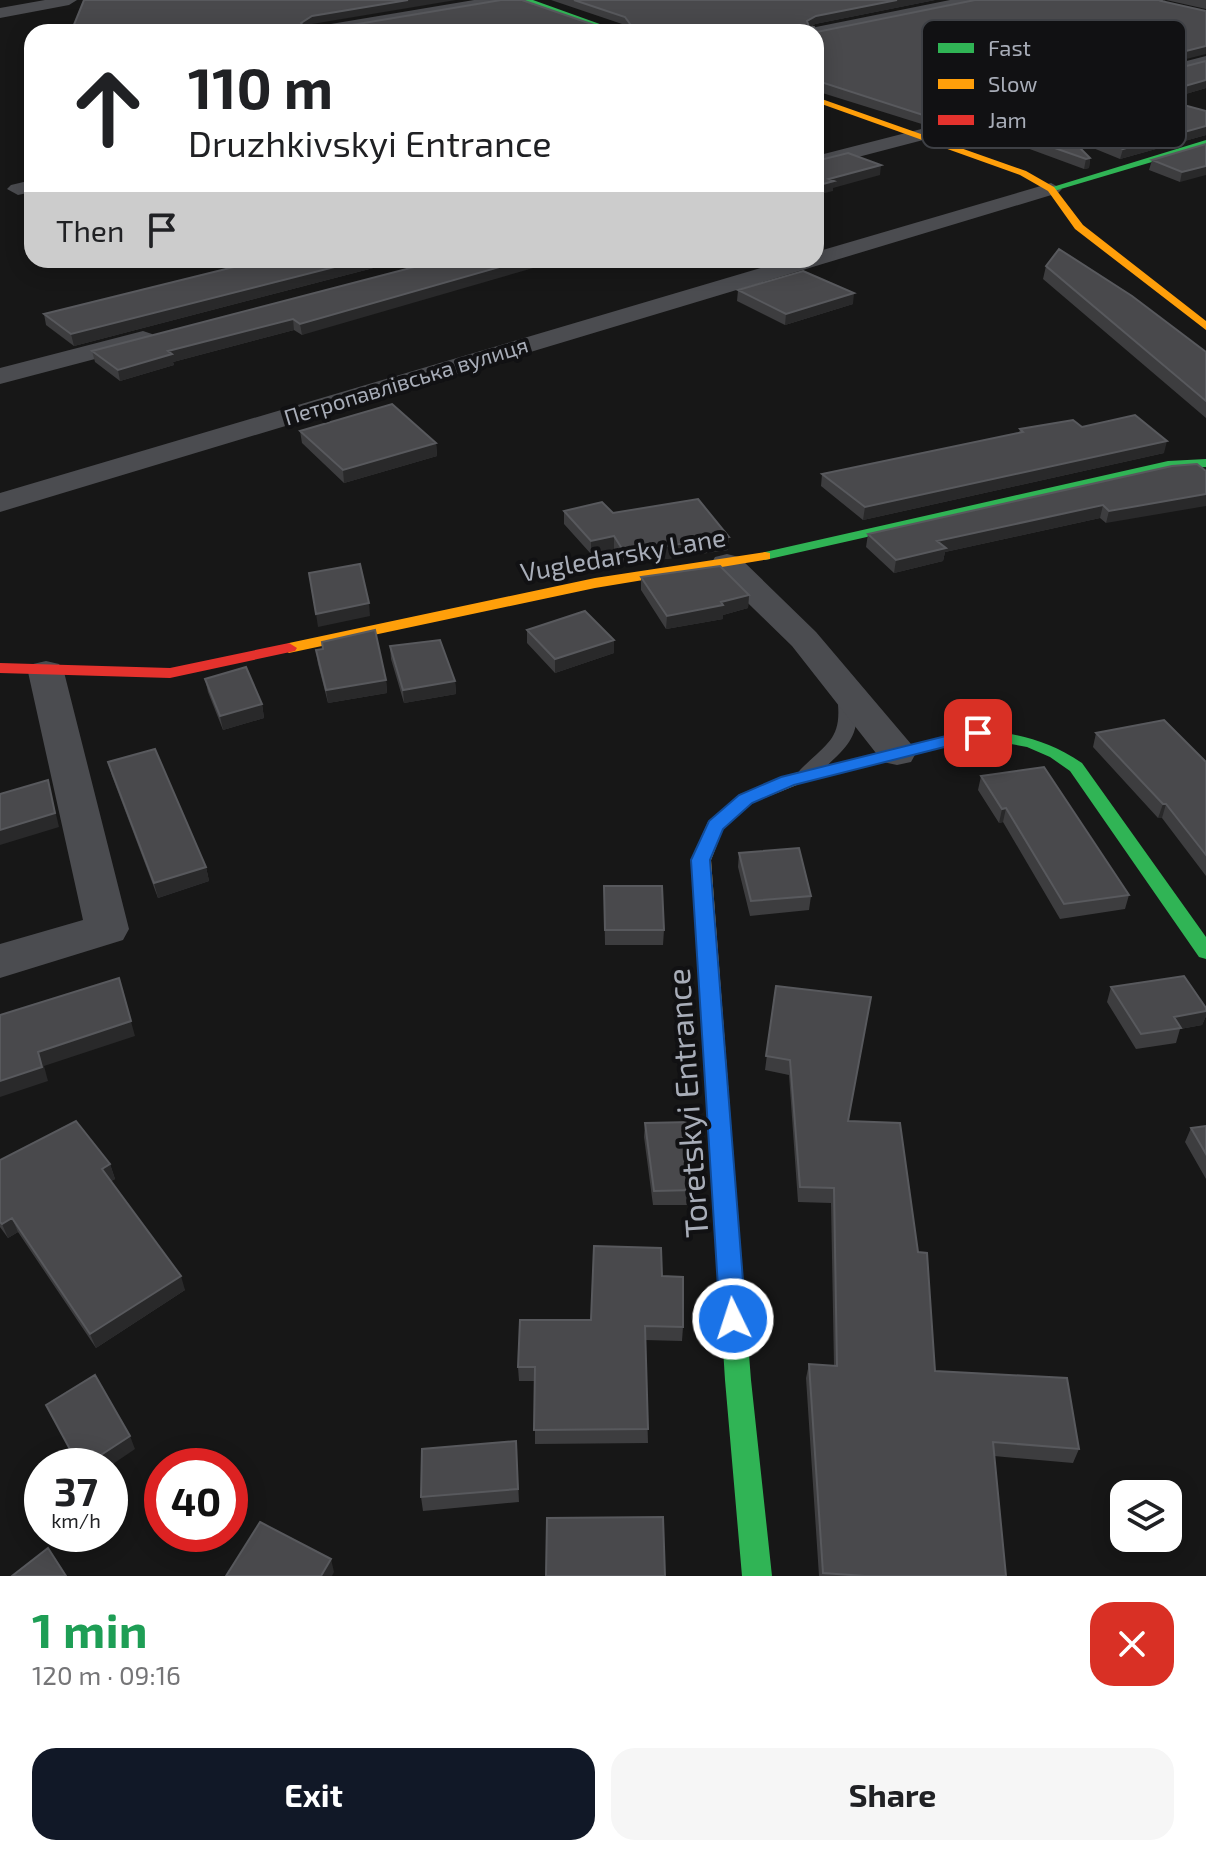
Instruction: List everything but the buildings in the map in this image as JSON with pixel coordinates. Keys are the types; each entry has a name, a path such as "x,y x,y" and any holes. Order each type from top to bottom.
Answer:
{"street":[{"path":"0,13 69,0"},
{"path":"360,24 501,0"},
{"path":"526,0 595,24"},
{"path":"824,30 973,0"},
{"path":"1186,66 1206,61"},
{"path":"824,102 920,134"},
{"path":"824,160 920,134"},
{"name":"Петропавлівська вулиця","path":"824,257 1206,143"},
{"path":"957,148 1023,173 1051,189 1079,227 1206,327"},
{"name":"Петропавлівська вулиця","path":"0,503 787,268"},
{"path":"0,376 168,332"},
{"name":"Vugledarsky Lane","path":"0,668 46,672 170,673 595,583 727,564 1168,465 1206,463"},
{"path":"727,564 804,639 897,753"},
{"path":"0,961 107,929 46,672"},
{"name":"Toretskyi Entrance","path":"757,1576 738,1380 701,860 715,826 746,799 804,777 978,733 1018,739 1056,753 1076,767 1206,952"}],"lane":[{"path":"804,777 842,739 850,720 846,691"}],"traffic: fast":[{"path":"526,0 595,24"},
{"path":"1051,189 1206,143"},
{"path":"765,556 1168,465 1206,463"},
{"path":"798,778 978,733 1031,742 1056,753 1076,767 1206,952"},
{"path":"719,1111 738,1380 757,1576"}],"traffic: slow":[{"path":"824,102 922,137"},
{"path":"953,148 1023,173 1051,189 1079,227 1206,327"},
{"path":"289,648 595,583 765,556"},
{"path":"719,1111 701,860 715,826 746,799 798,778"}],"traffic: jam":[{"path":"0,668 170,673 289,648"}],"route":[{"path":"733,1319 701,860 715,826 746,799 788,781 978,733"}]}
